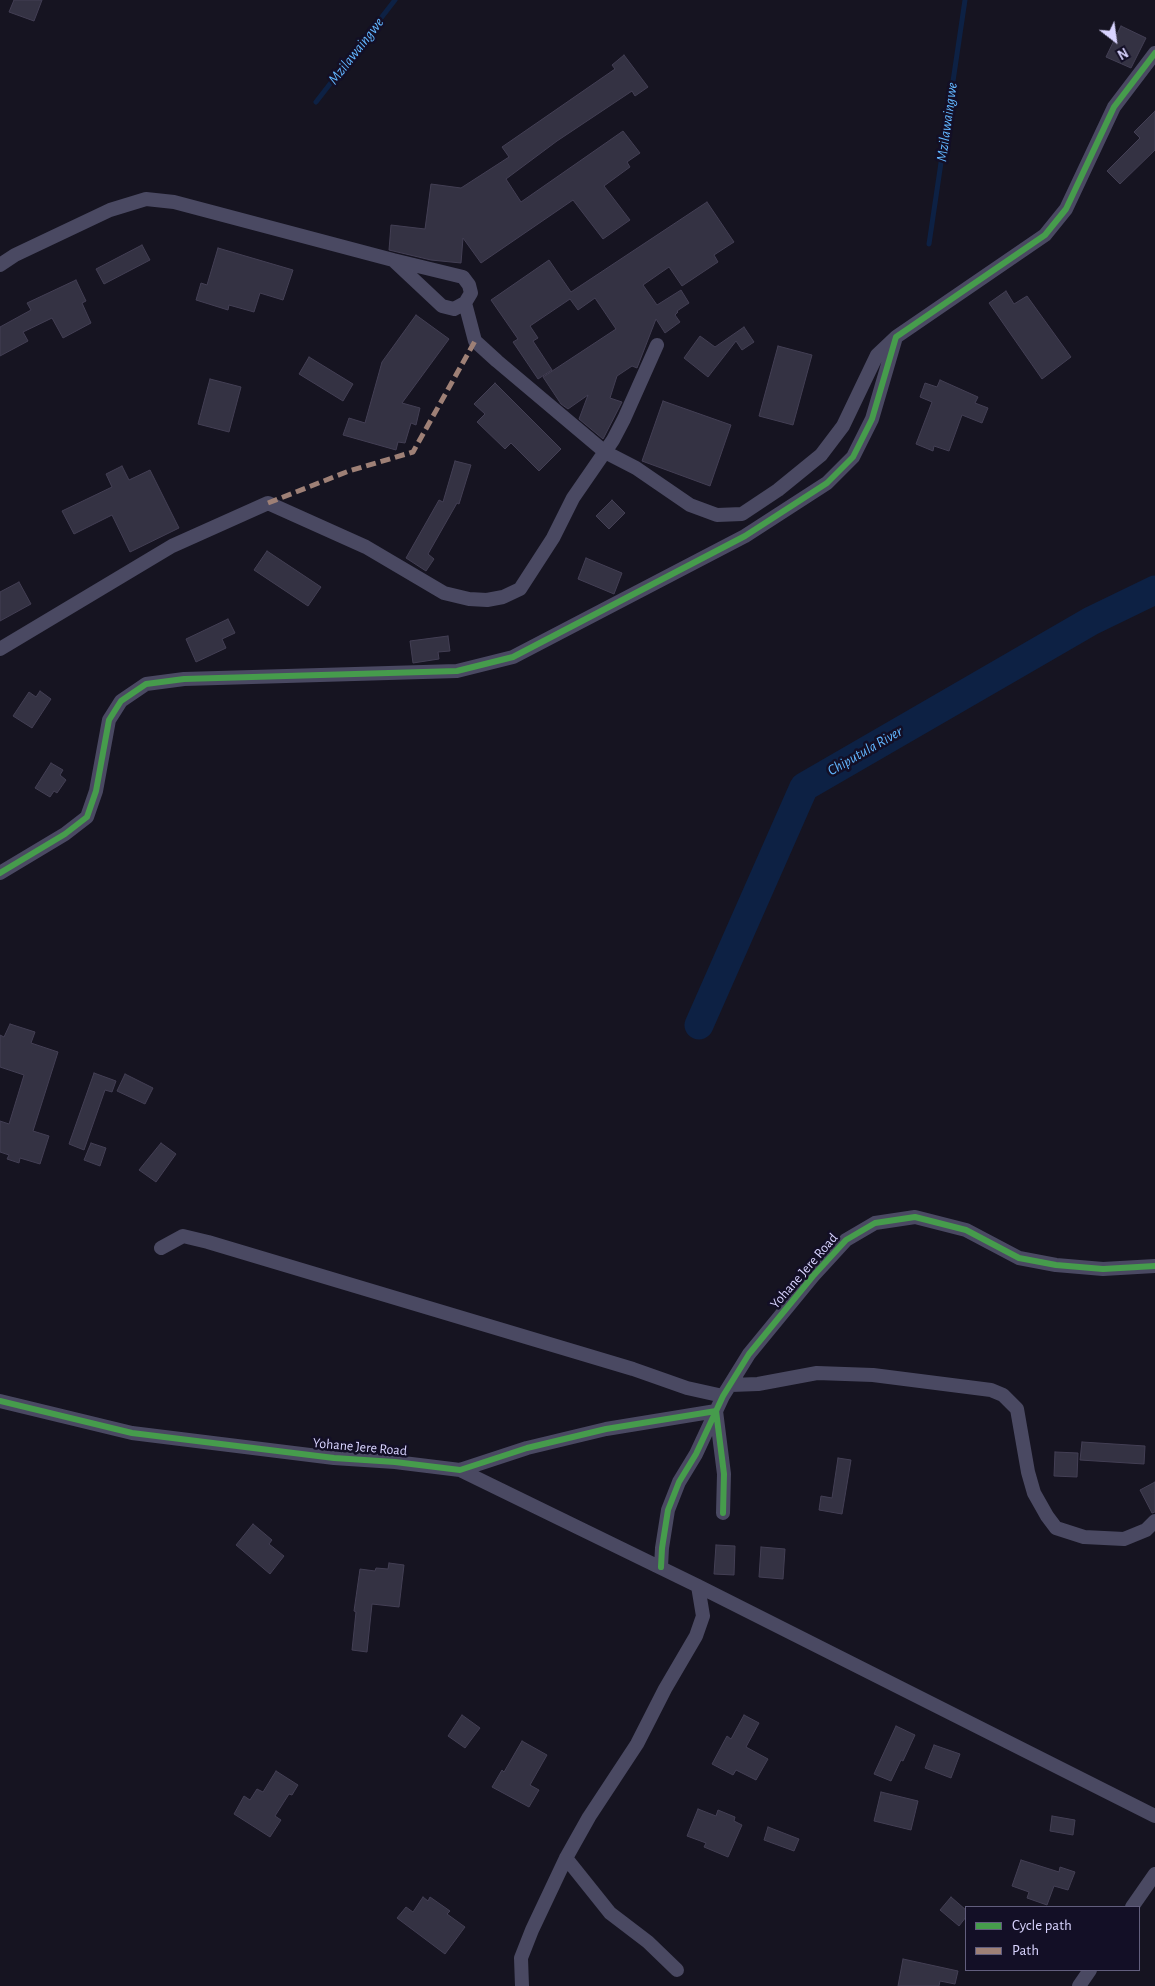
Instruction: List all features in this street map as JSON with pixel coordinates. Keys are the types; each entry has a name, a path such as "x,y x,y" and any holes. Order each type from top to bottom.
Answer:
{"street":[{"path":"466,303 475,341 605,452 636,468 690,505 717,515 742,514 778,490 821,455 843,426 877,355 896,337 1045,235 1066,209 1114,107 1155,53"},
{"path":"0,265 15,255 110,210 146,200 174,202 463,277 469,285 471,293 466,303 454,309 442,306 394,260"},
{"path":"0,873 65,834 87,817 96,791 109,720 121,701 146,684 184,679 456,671 494,662 513,657 562,633 745,536 827,483 853,457 872,419 896,337"},
{"path":"0,649 172,546 268,503 366,547 444,593 469,599 486,600 504,597 520,588 553,538 573,498 605,452 624,419 657,346"},
{"name":"Yohane Jere Road","path":"661,1568 668,1510 679,1482 696,1454 727,1390 750,1354 813,1276 846,1240 875,1223 915,1217 966,1230 1019,1258 1056,1265 1103,1269 1155,1266"},
{"path":"161,1248 183,1236 208,1242 633,1369 687,1388 727,1390 817,1373 873,1375 991,1390 1003,1395 1017,1409 1028,1472 1034,1494 1056,1528 1084,1537 1124,1539 1146,1530 1155,1521"},
{"name":"Yohane Jere Road","path":"0,1401 132,1433 334,1458 395,1462 460,1470 527,1448 597,1431 716,1411"},
{"path":"716,1411 724,1474 723,1513"},
{"path":"460,1470 698,1586 1155,1816"},
{"path":"522,1986 521,1958 566,1858 589,1817 637,1744 665,1688 696,1636 703,1616 698,1586"},
{"path":"566,1858 610,1913 648,1942 677,1970"},
{"path":"1133,1906 1155,1874"},
{"path":"1079,1986 1089,1971"}],"building":[{"path":"14,0 42,0 34,21 9,12"},
{"path":"1121,26 1146,38 1131,68 1106,57"},
{"path":"624,55 648,87 635,96 632,91 557,141 506,179 521,202 623,131 640,153 627,162 630,167 604,186 630,220 603,239 573,200 481,263 463,238 461,263 431,260 389,250 391,225 425,229 431,184 461,188 509,157 502,147 615,69 612,65"},
{"path":"1155,111 1155,150 1120,184 1107,171 1140,138 1134,132"},
{"path":"707,202 734,242 714,255 718,262 682,286 669,267 643,285 657,305 681,290 689,303 677,311 675,315 680,322 665,333 656,319 637,368 632,366 617,376 610,398 622,402 603,439 579,419 588,395 568,409 561,404 543,377 616,329 595,298 578,310 570,299 530,326 538,338 533,341 552,370 538,379 513,342 518,339 491,300 549,260 571,292"},
{"path":"142,245 150,260 104,284 96,269"},
{"path":"218,248 293,270 283,300 260,293 254,312 229,305 228,310 196,300 201,283 207,285"},
{"path":"76,280 86,301 82,303 91,323 63,338 52,318 23,332 28,341 0,356 0,327 31,310 27,303"},
{"path":"1006,291 1014,304 1027,296 1071,357 1042,379 989,303"},
{"path":"416,315 449,339 402,403 420,408 416,425 411,423 405,443 398,442 396,450 343,435 349,418 365,423 382,362"},
{"path":"744,327 754,342 742,350 736,341 708,377 684,358 700,336 715,347"},
{"path":"778,346 812,355 793,425 759,416"},
{"path":"309,357 353,384 343,401 299,374"},
{"path":"210,379 241,387 229,432 198,424"},
{"path":"940,380 978,397 975,403 988,408 982,423 962,415 949,451 934,446 933,451 916,444 932,402 920,397 925,383 937,387"},
{"path":"495,383 561,449 539,471 511,443 505,449 477,422 485,414 474,404"},
{"path":"663,401 731,425 710,486 642,461"},
{"path":"455,461 471,465 459,504 457,503 428,554 434,559 426,571 406,558 439,500 443,502"},
{"path":"122,466 129,480 150,470 179,528 130,552 112,515 74,534 62,511 112,487 106,474"},
{"path":"612,500 625,513 609,529 596,516"},
{"path":"267,551 321,587 308,606 254,570"},
{"path":"586,558 622,573 614,594 578,579"},
{"path":"19,582 31,604 0,621 0,592"},
{"path":"228,619 235,633 222,639 226,648 196,662 186,639"},
{"path":"448,636 450,651 438,652 439,659 413,663 410,641"},
{"path":"40,691 51,699 32,728 13,716 29,692 36,697"},
{"path":"51,763 63,770 60,775 66,780 57,793 54,791 50,797 35,788"},
{"path":"10,1024 35,1032 31,1043 58,1052 33,1131 49,1136 40,1164 20,1158 19,1163 7,1159 9,1155 0,1152 0,1121 9,1124 24,1075 0,1067 0,1035 4,1037"},
{"path":"94,1073 116,1081 112,1092 105,1090 84,1150 69,1144"},
{"path":"125,1074 153,1088 145,1104 117,1091"},
{"path":"91,1143 106,1148 100,1166 84,1160"},
{"path":"161,1143 176,1154 156,1182 139,1170"},
{"path":"1082,1442 1145,1446 1144,1464 1080,1460"},
{"path":"1055,1452 1078,1453 1077,1477 1054,1476"},
{"path":"838,1458 851,1460 842,1514 819,1510 821,1496 832,1498"},
{"path":"1155,1482 1155,1512 1152,1513 1140,1490"},
{"path":"253,1524 272,1540 269,1544 284,1556 270,1574 236,1545"},
{"path":"716,1545 735,1546 734,1575 714,1574"},
{"path":"761,1547 785,1549 783,1579 759,1577"},
{"path":"389,1563 404,1565 399,1607 372,1604 367,1652 352,1650 356,1612 354,1611 360,1569 375,1571 376,1568 388,1569"},
{"path":"462,1715 480,1728 465,1748 448,1736"},
{"path":"744,1715 759,1723 746,1747 768,1759 756,1780 736,1770 733,1775 712,1764 727,1736 731,1739"},
{"path":"896,1726 915,1735 891,1781 874,1774"},
{"path":"522,1741 547,1755 530,1785 539,1790 529,1807 492,1787 502,1770 504,1772"},
{"path":"934,1745 960,1754 951,1778 925,1768"},
{"path":"276,1771 298,1785 292,1795 289,1794 275,1816 281,1820 270,1837 234,1814 244,1796 250,1800 257,1789 263,1792"},
{"path":"881,1792 918,1801 911,1830 874,1821"},
{"path":"698,1809 716,1816 718,1810 735,1817 734,1821 742,1825 728,1857 704,1847 706,1843 687,1836"},
{"path":"1052,1816 1075,1820 1073,1835 1050,1831"},
{"path":"768,1827 799,1839 794,1851 764,1840"},
{"path":"1021,1860 1059,1872 1060,1867 1075,1872 1068,1890 1054,1886 1047,1905 1027,1898 1029,1892 1012,1886"},
{"path":"423,1897 428,1901 430,1897 450,1911 447,1914 465,1927 445,1954 397,1918 406,1907 413,1912"},
{"path":"951,1897 965,1909 965,1918 959,1926 940,1910"},
{"path":"903,1959 958,1971 955,1984 940,1981 939,1986 898,1986"}],"waterway":[{"name":"Mzilawaingwe","path":"316,102 395,0"},
{"name":"Mzilawaingwe","path":"929,244 965,0"},
{"name":"Chiputula River","path":"699,1025 804,787 1091,621 1155,590"}],"marked path":[{"path":"268,503 349,471 413,452 475,341"}],"cycle path":[{"path":"0,873 65,834 87,817 96,791 109,720 121,701 146,684 184,679 457,671 513,657 745,536 827,483 853,457 872,419 896,337 1045,235 1066,209 1114,107 1155,53"},
{"path":"661,1567 668,1510 679,1482 696,1454 723,1396 749,1354 813,1276 846,1240 875,1223 915,1217 966,1230 1019,1258 1056,1265 1103,1269 1155,1266"},
{"path":"0,1401 132,1433 334,1458 395,1462 460,1470 527,1448 606,1429 716,1411 724,1474 723,1513"}]}
